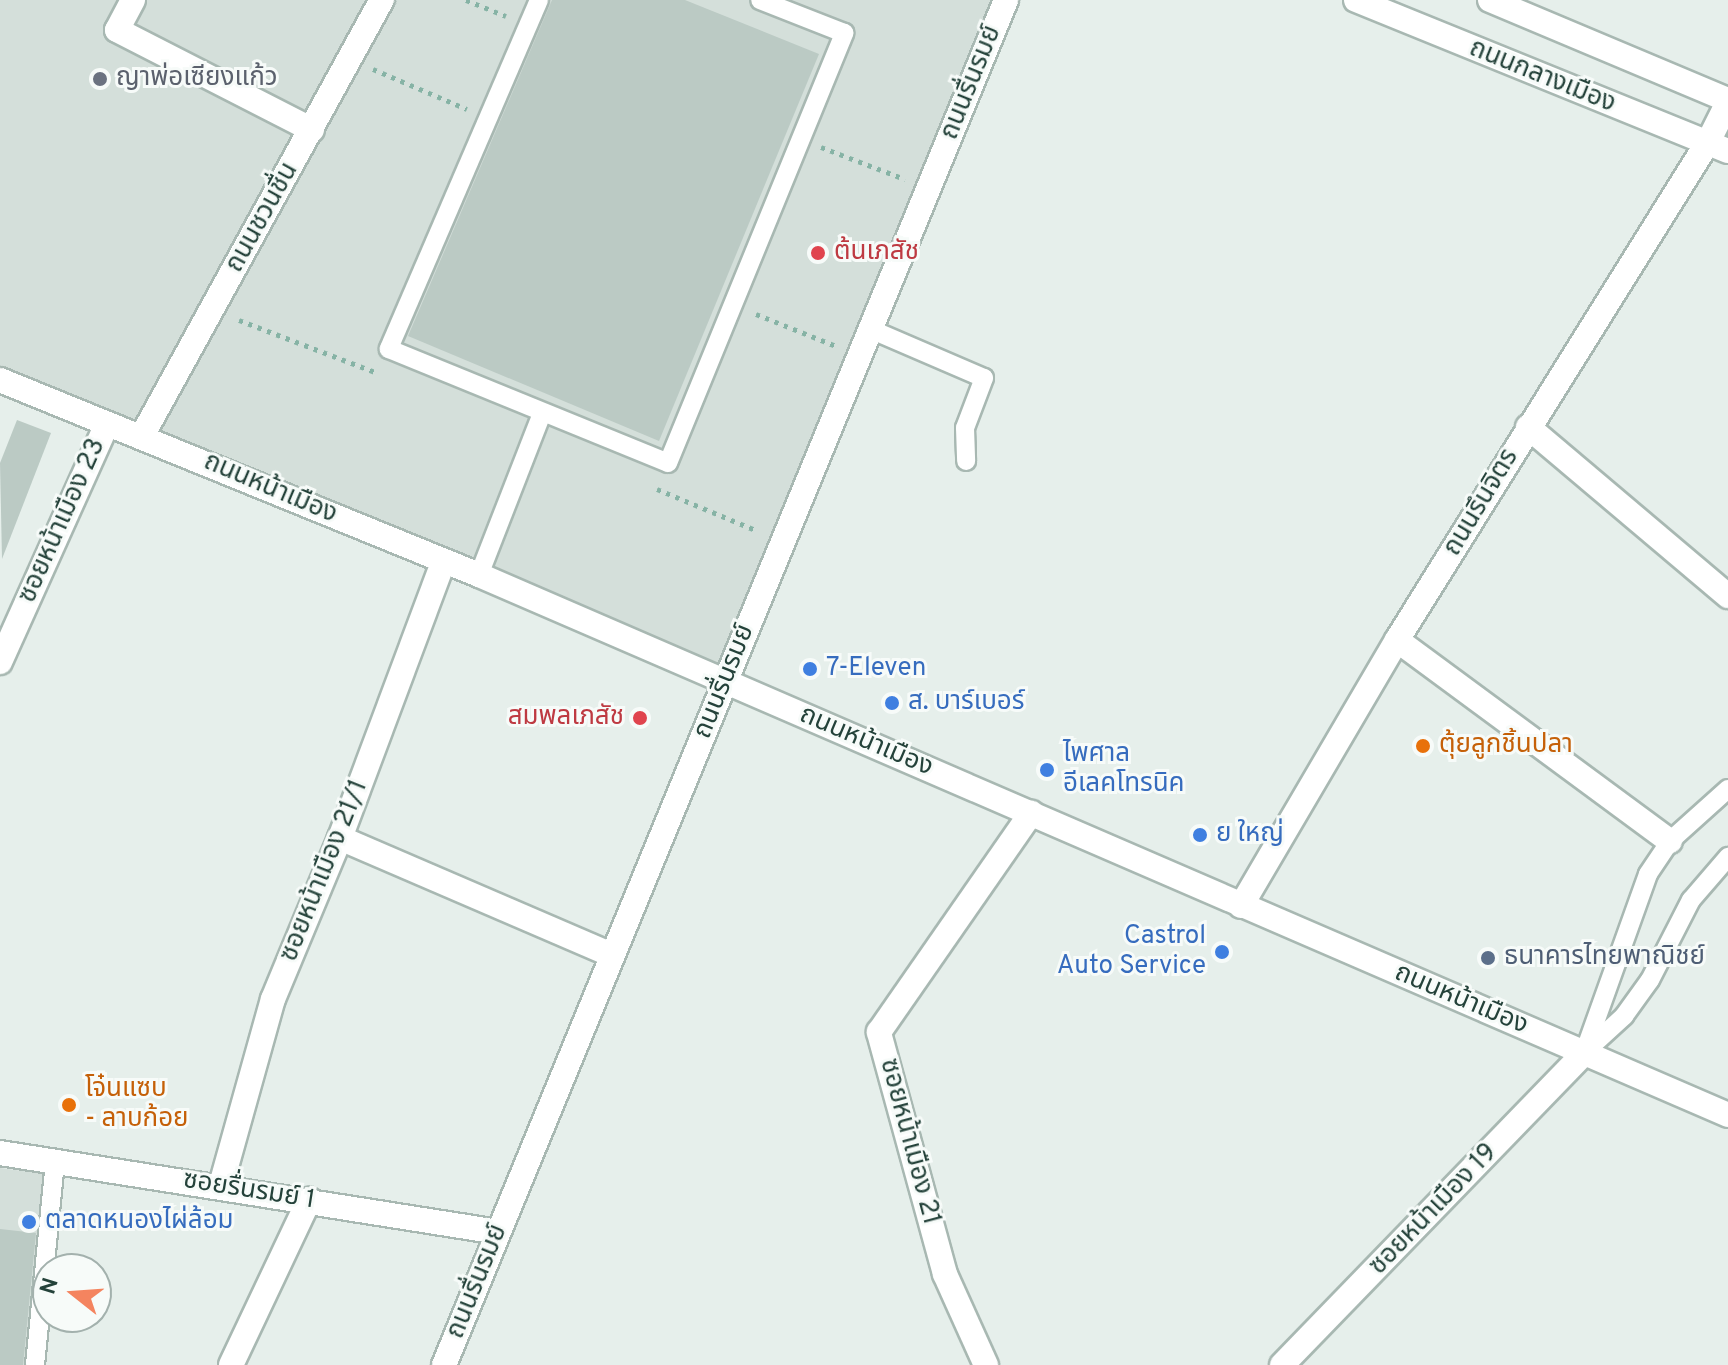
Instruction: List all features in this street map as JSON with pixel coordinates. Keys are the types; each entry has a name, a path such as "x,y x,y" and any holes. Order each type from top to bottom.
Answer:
{"street":[{"path":"133,0 117,30 312,130"},
{"name":"ถนนชวนชื่น","path":"142,436 382,0"},
{"name":"ถนนรื่นรมย์","path":"444,1365 1006,0"},
{"name":"ถนนกลางเมือง","path":"1356,0 1657,125 1718,146"},
{"name":"ถนนกลางเมือง","path":"1490,0 1728,101"},
{"name":"ถนนรึนจิตร","path":"1241,906 1397,640 1528,427 1718,146 1728,101"},
{"name":"ถนนหน้าเมือง","path":"0,380 479,575 1728,1115"},
{"name":"ซอยหน้าเมือง 23","path":"0,662 107,424"},
{"path":"1528,427 1728,596"},
{"name":"ซอยหน้าเมือง 21/1","path":"221,1185 273,999 340,838 443,562"},
{"path":"1397,640 1670,841"},
{"name":"ซอยหน้าเมือง 21","path":"986,1365 945,1274 879,1032 1031,813"},
{"path":"340,838 612,955"},
{"name":"ซอยหน้าเมือง 19","path":"1282,1365 1584,1053"},
{"name":"ซอยรื่นรมย์ 1","path":"0,1153 221,1185 498,1232"},
{"path":"231,1365 309,1200"}],"lane":[{"path":"539,0 389,349 668,463 844,33 760,0"},
{"path":"870,329 984,378 965,428 966,461"},
{"path":"479,575 542,413"},
{"path":"1584,1053 1648,874 1670,841 1728,789"},
{"path":"1584,1053 1624,1016 1650,980 1691,900 1728,857"},
{"path":"35,1365 55,1161"}],"path":[{"path":"466,0 528,26"},
{"path":"350,59 489,119"},
{"path":"801,139 928,189"},
{"path":"733,305 859,355"},
{"path":"212,310 378,373 389,349"},
{"path":"668,463 657,489 781,541"}],"shaded area":[{"path":"0,0 1006,0 726,682 0,380"},
{"name":"ตลาดหนองไผ่ล้อม","path":"0,1168 62,1176 54,1253 32,1253 32,1333 46,1333 43,1365 0,1365"}],"building":[{"path":"552,0 685,0 819,54 659,441 408,336"},
{"path":"17,420 51,433 2,559 0,463"},
{"path":"0,1229 36,1233 23,1365 0,1365"}],"place":[{"name":"ญาพ่อเซียงแก้ว","path":"100,79"},
{"name":"ต้นเภสัช","path":"818,253"},
{"name":"7-Eleven","path":"810,669"},
{"name":"ส. บาร์เบอร์","path":"892,703"},
{"name":"สมพลเภสัช","path":"640,718"},
{"name":"ตุ้ยลูกชิ้นปลา","path":"1423,746"},
{"name":"ไพศาล อีเลคโทรนิค","path":"1047,770"},
{"name":"ย ใหญ่","path":"1200,835"},
{"name":"Castrol Auto Service","path":"1222,952"},
{"name":"ธนาคารไทยพาณิชย์","path":"1488,958"},
{"name":"โจ๋นแซบ - ลาบก้อย","path":"69,1105"},
{"name":"ตลาดหนองไผ่ล้อม","path":"29,1222"}]}
